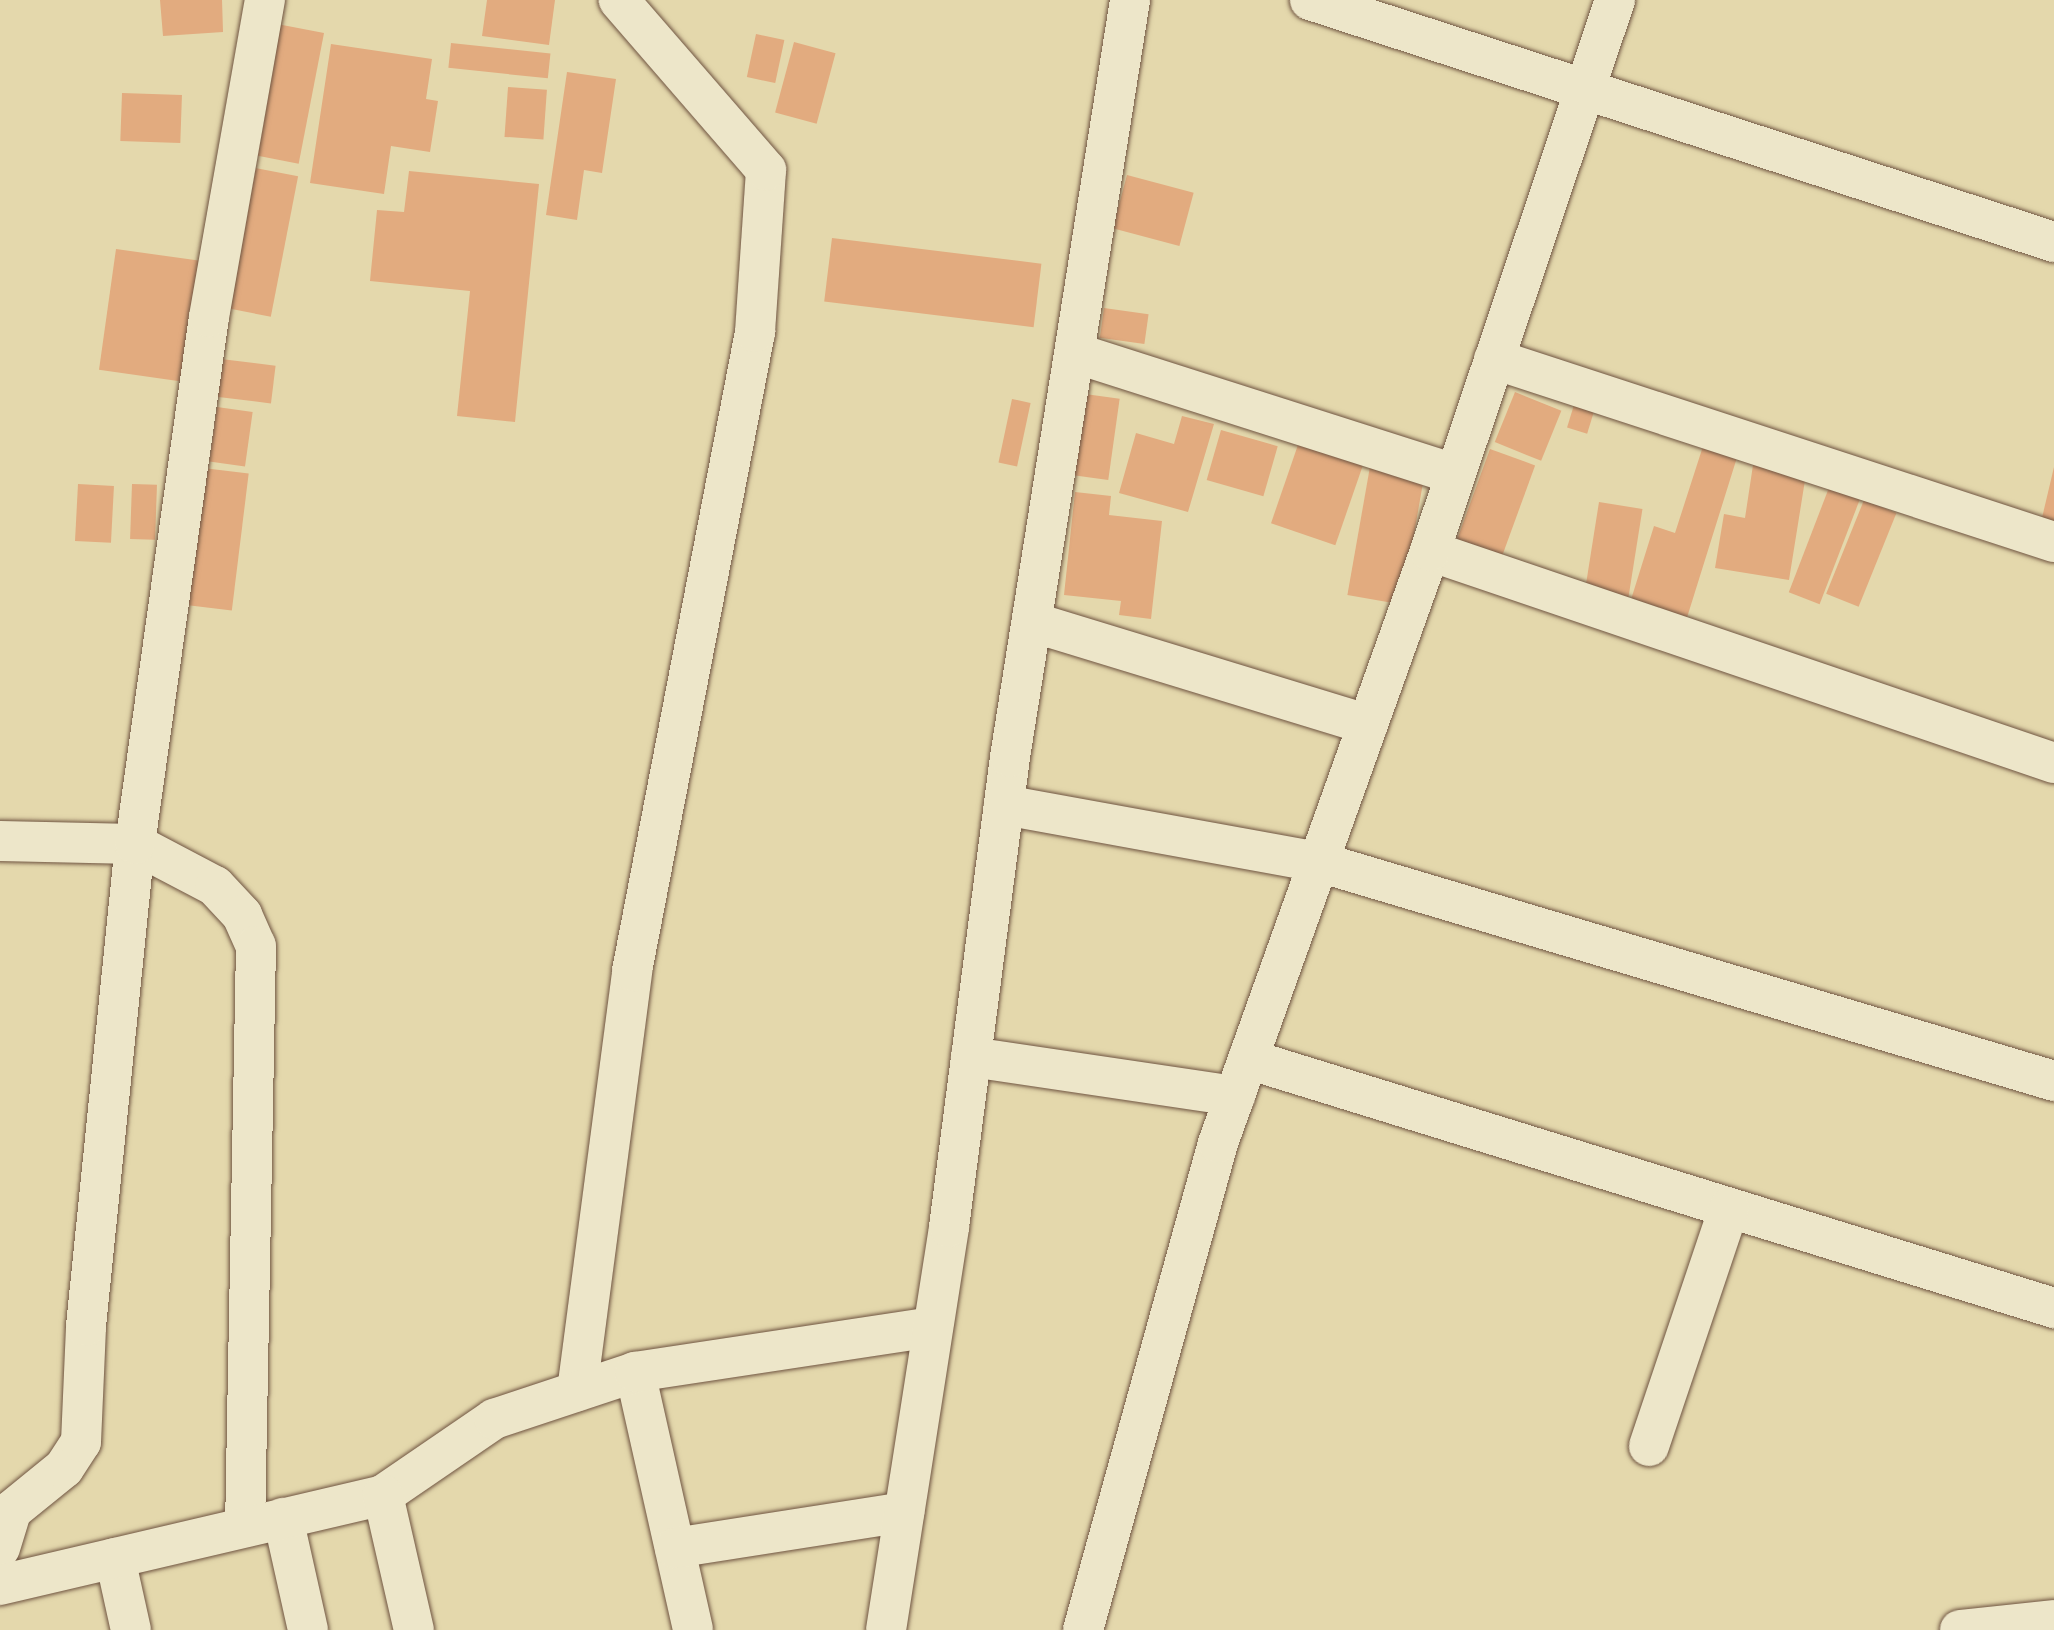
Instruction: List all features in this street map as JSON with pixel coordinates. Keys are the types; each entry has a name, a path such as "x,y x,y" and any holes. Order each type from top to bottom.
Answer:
{"street":[{"path":"0,1548 11,1511 64,1468 81,1442 86,1326 135,844 209,317 265,0"},
{"path":"577,1391 632,971 755,332 766,170 619,0"},
{"path":"1310,0 2054,242"},
{"path":"1083,1630 1235,1096 1430,551 1615,0"},
{"path":"886,1630 933,1327 1004,805 1075,353 1135,1"},
{"path":"1075,353 1455,474"},
{"path":"1494,359 2054,542"},
{"path":"1430,551 2054,763"},
{"path":"1032,622 1368,725"},
{"path":"1004,805 1319,862 2054,1081"},
{"path":"0,841 135,844 215,886 242,915 256,946 264,1523 308,1630"},
{"path":"971,1057 1235,1096"},
{"path":"1248,1059 2054,1308"},
{"path":"1649,1446 1729,1208"},
{"path":"0,1585 383,1495 494,1419 635,1372 933,1327"},
{"path":"635,1372 693,1630"},
{"path":"383,1495 414,1630"},
{"path":"675,1548 904,1512"},
{"path":"115,1558 131,1630"},
{"path":"1960,1630 2054,1620"}],"building":[{"path":"160,0 222,0 223,32 163,36"},
{"path":"487,0 555,0 549,45 482,36"},
{"path":"272,23 324,33 299,164 247,154"},
{"path":"756,34 784,40 775,83 747,77"},
{"path":"794,42 836,53 817,124 775,113"},
{"path":"451,43 550,53 548,78 448,68"},
{"path":"331,44 432,59 426,99 438,101 430,152 391,146 384,194 310,183"},
{"path":"567,72 616,79 602,173 584,170 577,220 546,215"},
{"path":"508,87 547,90 543,140 505,137"},
{"path":"122,93 182,95 180,143 120,141"},
{"path":"250,167 298,176 271,317 223,307"},
{"path":"409,171 539,184 515,422 457,416 470,291 370,281 377,210 404,212"},
{"path":"1127,175 1194,193 1179,246 1113,228"},
{"path":"832,238 1041,264 1034,327 824,302"},
{"path":"116,249 200,261 183,382 99,370"},
{"path":"1104,308 1149,314 1144,344 1100,338"},
{"path":"221,359 276,366 271,403 216,397"},
{"path":"1515,392 1561,411 1541,461 1495,442"},
{"path":"1085,394 1120,399 1108,480 1074,475"},
{"path":"1577,395 1597,401 1587,434 1567,428"},
{"path":"1012,399 1031,403 1017,467 998,463"},
{"path":"217,407 253,412 245,466 209,461"},
{"path":"1182,416 1214,424 1188,512 1119,493 1136,433 1174,444"},
{"path":"1221,430 1278,446 1263,496 1207,480"},
{"path":"1300,439 1364,461 1335,545 1271,523"},
{"path":"1705,440 1739,451 1685,624 1629,606 1654,526 1675,533"},
{"path":"1490,449 1535,465 1501,560 1455,544"},
{"path":"1371,461 1425,471 1402,604 1347,595"},
{"path":"1753,465 1806,474 1789,580 1715,568 1724,514 1745,518"},
{"path":"2054,467 2054,525 2041,522"},
{"path":"203,468 249,474 232,611 186,605"},
{"path":"78,484 114,486 111,543 75,541"},
{"path":"132,484 157,485 155,540 130,539"},
{"path":"1830,485 1861,497 1820,604 1789,592"},
{"path":"1075,492 1111,496 1109,515 1162,521 1151,619 1119,615 1121,601 1064,595"},
{"path":"1864,500 1896,513 1859,607 1826,594"},
{"path":"1599,502 1642,509 1628,598 1585,591"}]}
